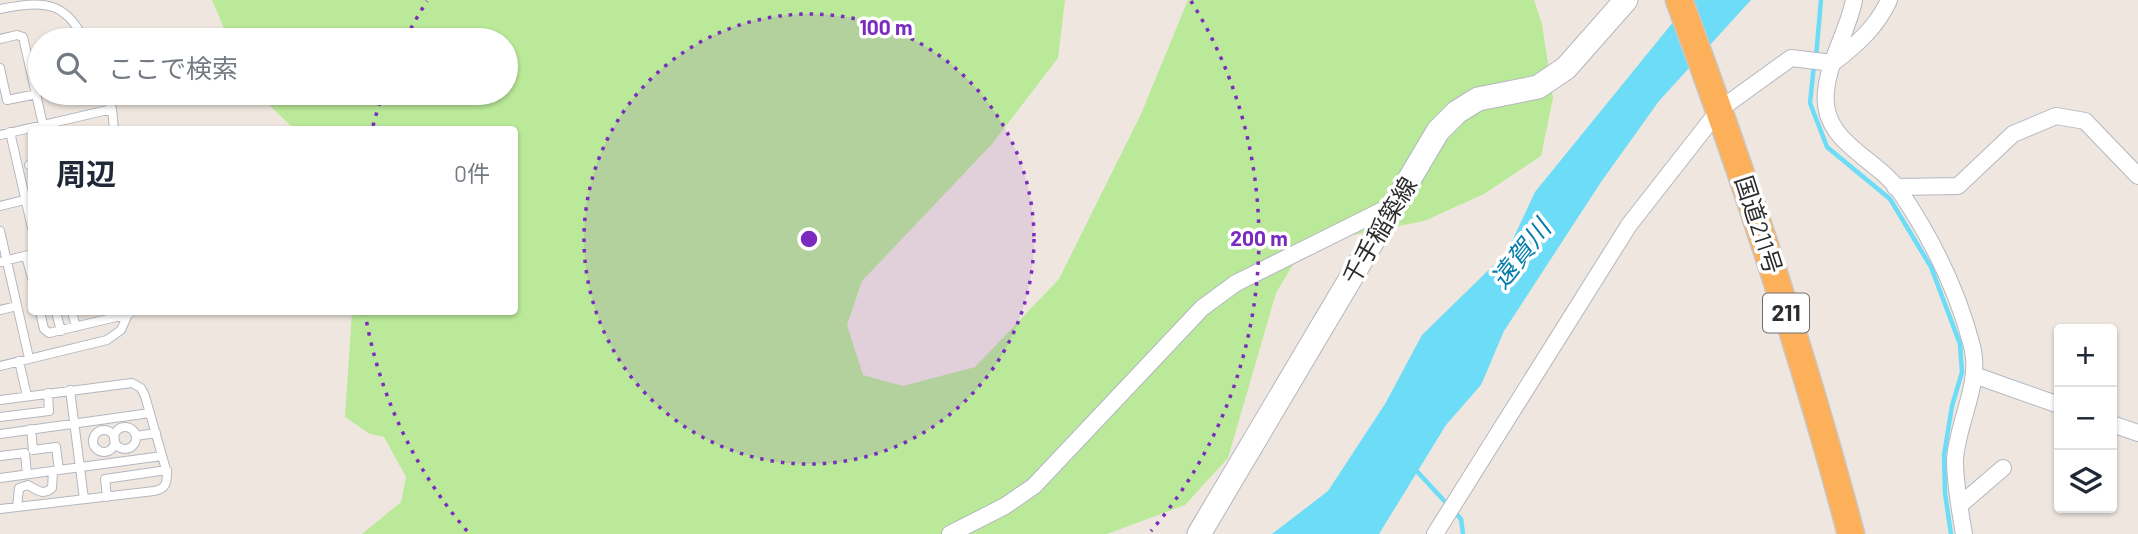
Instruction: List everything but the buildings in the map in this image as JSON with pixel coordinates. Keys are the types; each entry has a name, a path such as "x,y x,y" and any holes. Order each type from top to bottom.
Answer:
{"highway":[{"name":"国道211号","path":"1679,0 1716,102 1805,374 1851,534"}],"main road":[{"name":"千手稲築線","path":"1199,534 1438,131 1457,112 1478,99 1538,87 1566,68 1626,0"}],"street":[{"path":"1854,0 1825,92 1831,125 1842,139 1895,187 1935,252 1958,303 1973,348 1974,375 1955,461 1964,534"},
{"path":"1434,534 1622,236 1716,102 1791,58 1833,63 1873,26 1889,0"},
{"path":"1895,187 1958,186 2014,134 2056,116 2085,121 2138,176"},
{"path":"950,534 1005,506 1034,486 1202,308 1228,289 1396,203"},
{"path":"1974,375 2054,403"},
{"path":"2117,426 2138,433"},
{"path":"1960,505 2003,468"}],"lane":[{"path":"0,9 46,2 61,6 72,15 78,28"},
{"path":"0,39 17,35 23,37 28,57"},
{"path":"0,68 7,100 28,95"},
{"path":"41,105 48,126 112,110"},
{"path":"110,105 114,126"},
{"path":"0,135 28,129"},
{"path":"0,206 28,199 10,132"},
{"path":"8,170 18,168"},
{"path":"0,231 3,261 29,358"},
{"path":"3,261 28,255"},
{"path":"0,310 17,306"},
{"path":"41,315 44,329 49,333 122,315"},
{"path":"57,315 61,331"},
{"path":"73,315 76,327"},
{"path":"92,315 93,323"},
{"path":"0,366 107,340 121,330 128,315"},
{"path":"19,361 27,396"},
{"path":"0,400 132,383 141,388 167,470 167,483 162,489 0,509"},
{"path":"70,390 84,499"},
{"path":"0,417 49,411 48,393"},
{"path":"0,434 149,412"},
{"path":"136,436 132,430 122,428 115,439 114,446 106,452 99,451 94,443 95,436 104,431 115,439 120,447 127,449 135,443 136,436"},
{"path":"17,507 17,493 24,485 42,493 52,488 56,470 56,447 33,450 31,429"},
{"path":"136,436 156,433"},
{"path":"77,446 94,443"},
{"path":"0,456 25,453 27,474"},
{"path":"0,478 162,456"},
{"path":"107,497 105,479 167,470"}],"green space":[{"path":"212,0 1065,0 1058,58 992,144 862,281 847,325 863,375 903,386 975,367 1059,279 1141,114 1188,0 1534,0 1542,24 1553,98 1541,156 1484,194 1424,221 1342,237 1297,258 1276,293 1228,458 1185,505 1107,534 362,534 401,502 406,477 384,437 370,434 345,417 352,315 518,315 518,126 291,126 269,105 518,105 518,28 224,28"}],"water":[{"name":"遠賀川","path":"1691,0 1751,0 1659,101 1601,182 1504,331 1481,385 1446,425 1379,534 1272,534 1328,491 1385,404 1422,335 1507,252 1535,192"}],"waterway":[{"path":"1816,57 1821,0"},
{"path":"1814,65 1810,103 1827,147 1890,199 1931,267 1960,344 1962,372 1952,406 1944,455 1945,493 1951,534"},
{"path":"1413,467 1461,519 1463,534"}]}
